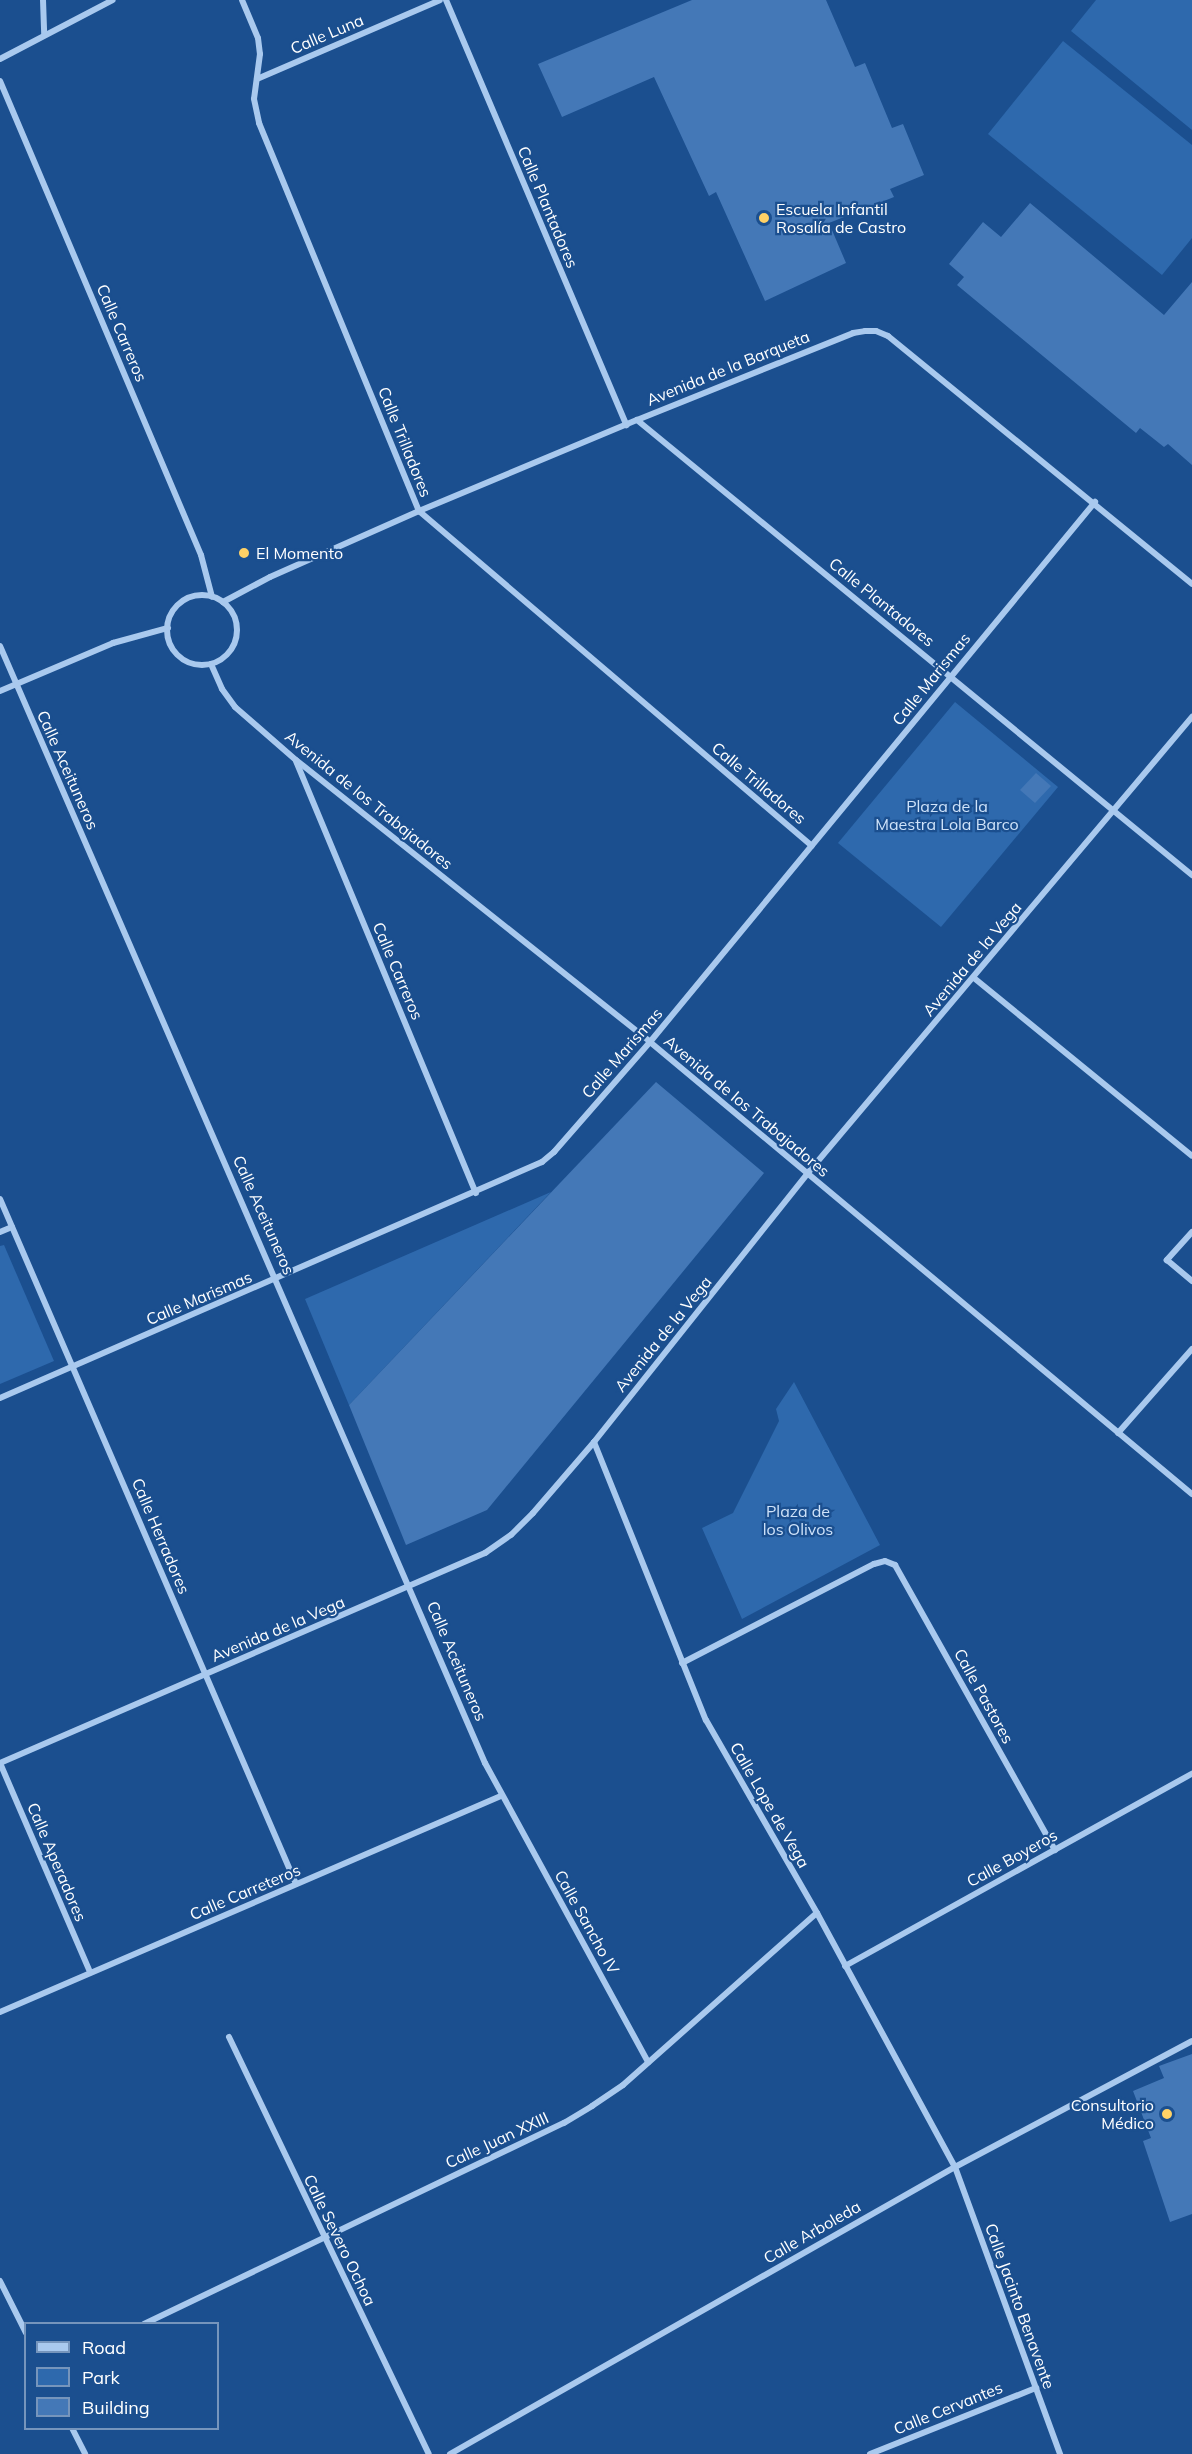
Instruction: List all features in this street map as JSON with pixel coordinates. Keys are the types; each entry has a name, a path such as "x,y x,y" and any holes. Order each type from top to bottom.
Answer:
{"street":[{"path":"44,0 44,34"},
{"path":"0,59 113,0"},
{"name":"Calle Trilladores","path":"242,0 258,38 260,54 254,99 259,123 419,511 812,846"},
{"name":"Calle Luna","path":"257,79 440,0"},
{"name":"Calle Plantadores","path":"446,0 626,425"},
{"name":"Calle Carreros","path":"0,81 201,555 212,597"},
{"name":"Avenida de la Barqueta","path":"223,602 270,577 419,511 637,420 853,333 876,331 888,336 1095,502 1192,584"},
{"name":"Calle Plantadores","path":"637,420 1192,875"},
{"name":"Calle Marismas","path":"0,1398 476,1192 530,1168 554,1152 650,1042 1095,502"},
{"path":"190,597 212,597 223,602 235,620 235,642 230,652 211,664 188,662 178,655 171,646 168,628 172,612 190,597"},
{"path":"0,691 113,643 168,628"},
{"name":"Calle Aceituneros","path":"0,646 501,1796"},
{"name":"Avenida de los Trabajadores","path":"211,664 222,689 235,707 296,760 650,1042 1192,1494"},
{"name":"Avenida de la Vega","path":"0,1763 485,1553 511,1535 533,1514 594,1442 807,1174 1192,717"},
{"name":"Calle Carreros","path":"296,760 476,1192"},
{"path":"974,978 1192,1156"},
{"name":"Calle Herradores","path":"0,1199 296,1884"},
{"path":"0,1232 12,1227"},
{"path":"1192,1232 1167,1260 1192,1281"},
{"path":"1118,1433 1192,1349"},
{"name":"Calle Lope de Vega","path":"594,1442 706,1720 817,1912 955,2167"},
{"name":"Calle Pastores","path":"682,1664 874,1564 885,1561 895,1565 1055,1850"},
{"name":"Calle Aperadores","path":"0,1763 90,1972"},
{"name":"Calle Boyeros","path":"845,1966 1192,1774"},
{"name":"Calle Carreteros","path":"0,2012 501,1796"},
{"name":"Calle Sancho IV","path":"501,1796 648,2062"},
{"name":"Calle Juan XXIII","path":"148,2322 564,2123 623,2085 817,1912"},
{"name":"Calle Severo Ochoa","path":"229,2037 429,2454"},
{"name":"Calle Arboleda","path":"450,2454 955,2167 1192,2041"},
{"name":"Calle Jacinto Benavente","path":"955,2167 1060,2454"},
{"path":"0,2281 24,2329"},
{"name":"Calle Cervantes","path":"870,2454 1036,2388"},
{"path":"73,2430 85,2454"}],"green space":[{"path":"1096,0 1192,0 1192,130 1071,31"},
{"path":"1063,41 1192,145 1192,238 1162,275 988,134"},
{"name":"Plaza de la Maestra Lola Barco","path":"955,702 1058,787 941,927 838,843"},
{"path":"551,1192 349,1405 305,1299"},
{"path":"4,1245 54,1361 0,1384 0,1246"},
{"name":"Plaza de los Olivos","path":"794,1382 880,1545 742,1619 702,1528 733,1513 779,1421 776,1409"}],"building":[{"path":"692,0 826,0 855,67 865,63 892,128 903,124 924,175 890,189 894,197 829,223 846,263 765,301 716,192 709,196 654,77 562,117 538,64"},
{"path":"1030,203 1164,315 1192,282 1192,465 1168,444 1164,447 1140,428 1136,433 957,285 964,277 949,264 983,222 1001,237"},
{"path":"1036,773 1051,786 1035,803 1020,790"},
{"path":"656,1082 764,1173 487,1510 406,1545 349,1405"},
{"name":"Consultorio Médico","path":"1192,2054 1192,2214 1170,2222 1143,2141 1151,2138 1133,2091 1164,2078 1159,2066"}],"place":[{"name":"Escuela Infantil Rosalía de Castro","path":"764,218"},
{"name":"El Momento","path":"244,553"},
{"name":"Consultorio Médico","path":"1167,2114"}]}
